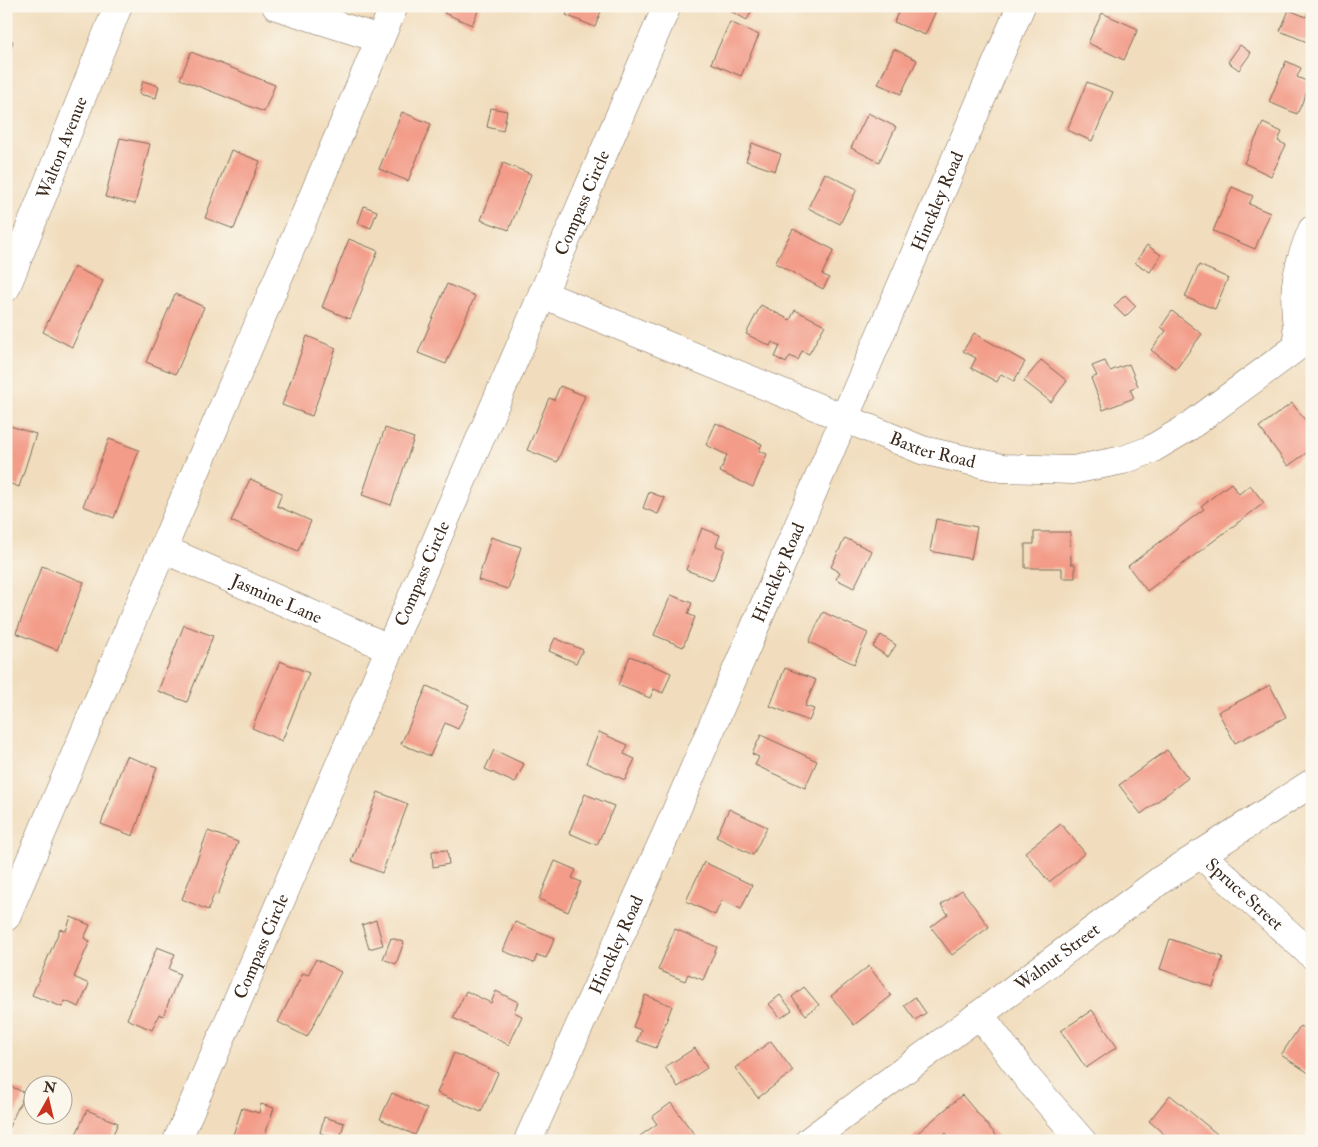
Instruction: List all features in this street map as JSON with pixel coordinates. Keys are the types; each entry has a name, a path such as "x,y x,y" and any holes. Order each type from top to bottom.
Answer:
{"street":[{"name":"Walton Avenue","path":"6,288 118,6"},
{"path":"276,6 380,39"},
{"path":"6,917 394,6"},
{"name":"Compass Circle","path":"177,1141 388,648 667,6"},
{"name":"Hinckley Road","path":"529,1138 667,832 1021,6"},
{"path":"1305,341 1294,297 1294,284 1312,230"},
{"name":"Baxter Road","path":"542,294 843,419 942,456 1002,468 1073,470 1124,460 1150,450 1187,428 1305,341"},
{"name":"Jasmine Lane","path":"163,549 388,648"},
{"name":"Walnut Street","path":"809,1141 1162,878 1312,783"},
{"name":"Spruce Street","path":"1200,854 1312,955"},
{"path":"980,1015 1028,1079 1082,1141"}],"building":[{"path":"447,6 480,6 472,25 444,13"},
{"path":"570,6 603,6 595,27 566,15"},
{"path":"721,6 754,6 747,20"},
{"path":"901,6 938,6 925,35 894,22"},
{"path":"1310,6 1312,44 1280,31 1289,10 1306,17"},
{"path":"1102,13 1138,29 1124,60 1088,43"},
{"path":"730,22 759,35 741,76 711,63"},
{"path":"6,39 13,41 7,62 6,62"},
{"path":"1240,45 1251,53 1239,70 1228,62"},
{"path":"894,49 917,60 901,94 878,84"},
{"path":"191,52 275,85 264,112 180,79"},
{"path":"1286,61 1301,68 1297,77 1311,83 1297,114 1269,102"},
{"path":"143,81 159,86 156,98 139,94"},
{"path":"1087,82 1113,92 1092,141 1067,130"},
{"path":"491,108 507,111 503,131 487,127"},
{"path":"402,112 431,124 408,181 379,169"},
{"path":"868,113 896,127 879,162 851,148"},
{"path":"1263,123 1282,132 1278,141 1286,145 1271,176 1244,163"},
{"path":"120,138 150,144 135,204 105,197"},
{"path":"752,143 781,154 775,171 746,161"},
{"path":"231,150 260,161 234,229 205,218"},
{"path":"503,163 531,174 509,230 481,220"},
{"path":"825,173 857,189 840,224 808,208"},
{"path":"1232,187 1253,196 1249,204 1270,213 1255,249 1213,231"},
{"path":"364,206 377,211 371,228 358,223"},
{"path":"793,229 834,250 822,274 829,278 823,289 775,263"},
{"path":"349,239 378,251 350,319 322,307"},
{"path":"1147,245 1161,255 1150,272 1135,263"},
{"path":"1199,265 1228,278 1215,309 1185,297"},
{"path":"74,267 103,281 72,347 43,332"},
{"path":"447,284 475,296 446,364 418,353"},
{"path":"175,294 204,307 176,374 146,362"},
{"path":"1125,295 1136,306 1125,317 1114,306"},
{"path":"761,305 790,320 795,310 825,325 809,354 802,351 798,360 790,356 786,363 775,357 780,346 772,342 770,346 746,334"},
{"path":"1172,311 1202,334 1176,369 1151,350 1166,331 1161,327"},
{"path":"974,333 1025,362 1014,381 1001,374 997,382 971,368 976,358 963,351"},
{"path":"307,336 336,348 312,416 282,405"},
{"path":"1041,360 1067,381 1051,402 1024,381"},
{"path":"1105,361 1110,371 1129,364 1138,386 1130,389 1134,398 1103,410 1091,378 1097,376 1092,366"},
{"path":"560,386 585,396 557,462 527,450 549,398 554,400"},
{"path":"1292,403 1312,429 1312,449 1288,466 1259,427"},
{"path":"716,423 762,444 759,451 767,454 753,487 720,472 727,455 706,445"},
{"path":"7,425 36,434 19,487 6,482"},
{"path":"385,428 414,438 391,505 362,495"},
{"path":"109,439 139,450 114,518 83,506"},
{"path":"250,479 282,493 277,506 311,521 298,551 231,521"},
{"path":"1231,483 1239,494 1250,485 1264,503 1147,591 1128,566 1204,509 1201,506"},
{"path":"649,492 665,498 658,514 643,508"},
{"path":"936,519 977,527 971,559 930,551"},
{"path":"702,528 720,535 716,546 725,549 713,580 686,570"},
{"path":"1034,532 1070,532 1071,564 1075,564 1075,578 1062,578 1062,568 1025,568 1025,544 1034,544"},
{"path":"491,537 521,547 508,589 478,580"},
{"path":"845,538 872,551 854,588 836,579 840,572 831,567"},
{"path":"42,566 84,582 57,650 16,633"},
{"path":"671,595 692,603 688,614 695,617 683,647 654,635"},
{"path":"823,612 868,633 854,664 809,642"},
{"path":"184,625 213,636 187,702 158,691"},
{"path":"881,635 896,645 888,657 873,647"},
{"path":"555,638 583,650 576,663 549,651"},
{"path":"630,656 671,673 663,693 654,689 650,698 618,685"},
{"path":"280,661 309,673 282,741 252,728"},
{"path":"785,668 816,680 805,706 814,709 809,721 770,706"},
{"path":"1270,685 1286,717 1235,743 1218,712"},
{"path":"427,686 469,705 458,729 445,723 430,756 401,744"},
{"path":"599,732 628,745 624,754 635,759 625,780 586,763"},
{"path":"761,735 817,761 805,788 755,765 759,757 752,754"},
{"path":"494,750 524,764 515,783 485,769"},
{"path":"1167,750 1188,778 1141,814 1119,785"},
{"path":"126,756 157,767 133,836 101,824"},
{"path":"378,792 408,804 382,873 352,861"},
{"path":"585,794 614,806 597,845 569,833"},
{"path":"729,809 767,827 753,855 716,837"},
{"path":"1061,824 1085,853 1049,882 1025,852"},
{"path":"208,831 238,842 218,895 214,894 208,910 182,899"},
{"path":"447,850 449,864 433,867 432,851"},
{"path":"555,861 576,870 572,878 581,882 568,912 539,899"},
{"path":"704,862 752,885 741,909 722,900 715,915 686,901"},
{"path":"962,890 989,927 952,955 931,927 948,914 941,905"},
{"path":"71,917 90,925 84,938 90,941 74,977 89,984 79,1007 65,1001 62,1007 32,995 60,929 66,931"},
{"path":"376,920 383,945 369,949 362,925"},
{"path":"515,922 555,938 546,958 537,955 534,963 503,951"},
{"path":"675,929 717,947 703,980 688,974 685,981 658,970"},
{"path":"391,938 404,942 396,964 383,959"},
{"path":"1170,939 1223,957 1213,987 1160,969"},
{"path":"157,947 175,954 169,969 180,974 163,1016 159,1014 152,1030 127,1019"},
{"path":"316,959 341,972 307,1037 278,1022 303,973 308,975"},
{"path":"869,966 891,996 854,1025 831,996"},
{"path":"804,987 819,1005 806,1015 792,997"},
{"path":"466,991 491,1003 496,991 518,1002 514,1012 522,1016 509,1045 453,1018"},
{"path":"645,995 672,1006 656,1048 637,1041 641,1030 633,1027"},
{"path":"780,995 792,1010 781,1018 769,1004"},
{"path":"915,997 926,1013 915,1020 904,1005"},
{"path":"1092,1010 1117,1047 1086,1068 1061,1031"},
{"path":"1300,1026 1312,1033 1312,1075 1281,1055"},
{"path":"771,1041 793,1071 758,1098 735,1068"},
{"path":"695,1048 707,1068 678,1087 665,1067"},
{"path":"454,1053 498,1073 481,1112 437,1093"},
{"path":"6,1084 22,1092 22,1099 6,1133"},
{"path":"392,1093 427,1109 415,1135 380,1119"},
{"path":"962,1095 1001,1141 953,1141 946,1133 938,1141 916,1141 913,1137"},
{"path":"1170,1095 1217,1134 1211,1141 1172,1141 1149,1121"},
{"path":"671,1103 697,1138 693,1141 643,1141 640,1136 657,1124 652,1117"},
{"path":"261,1104 274,1108 263,1141 231,1141 242,1108 259,1113"},
{"path":"87,1110 118,1123 110,1141 73,1141"},
{"path":"324,1117 344,1123 340,1139 320,1133"}]}
